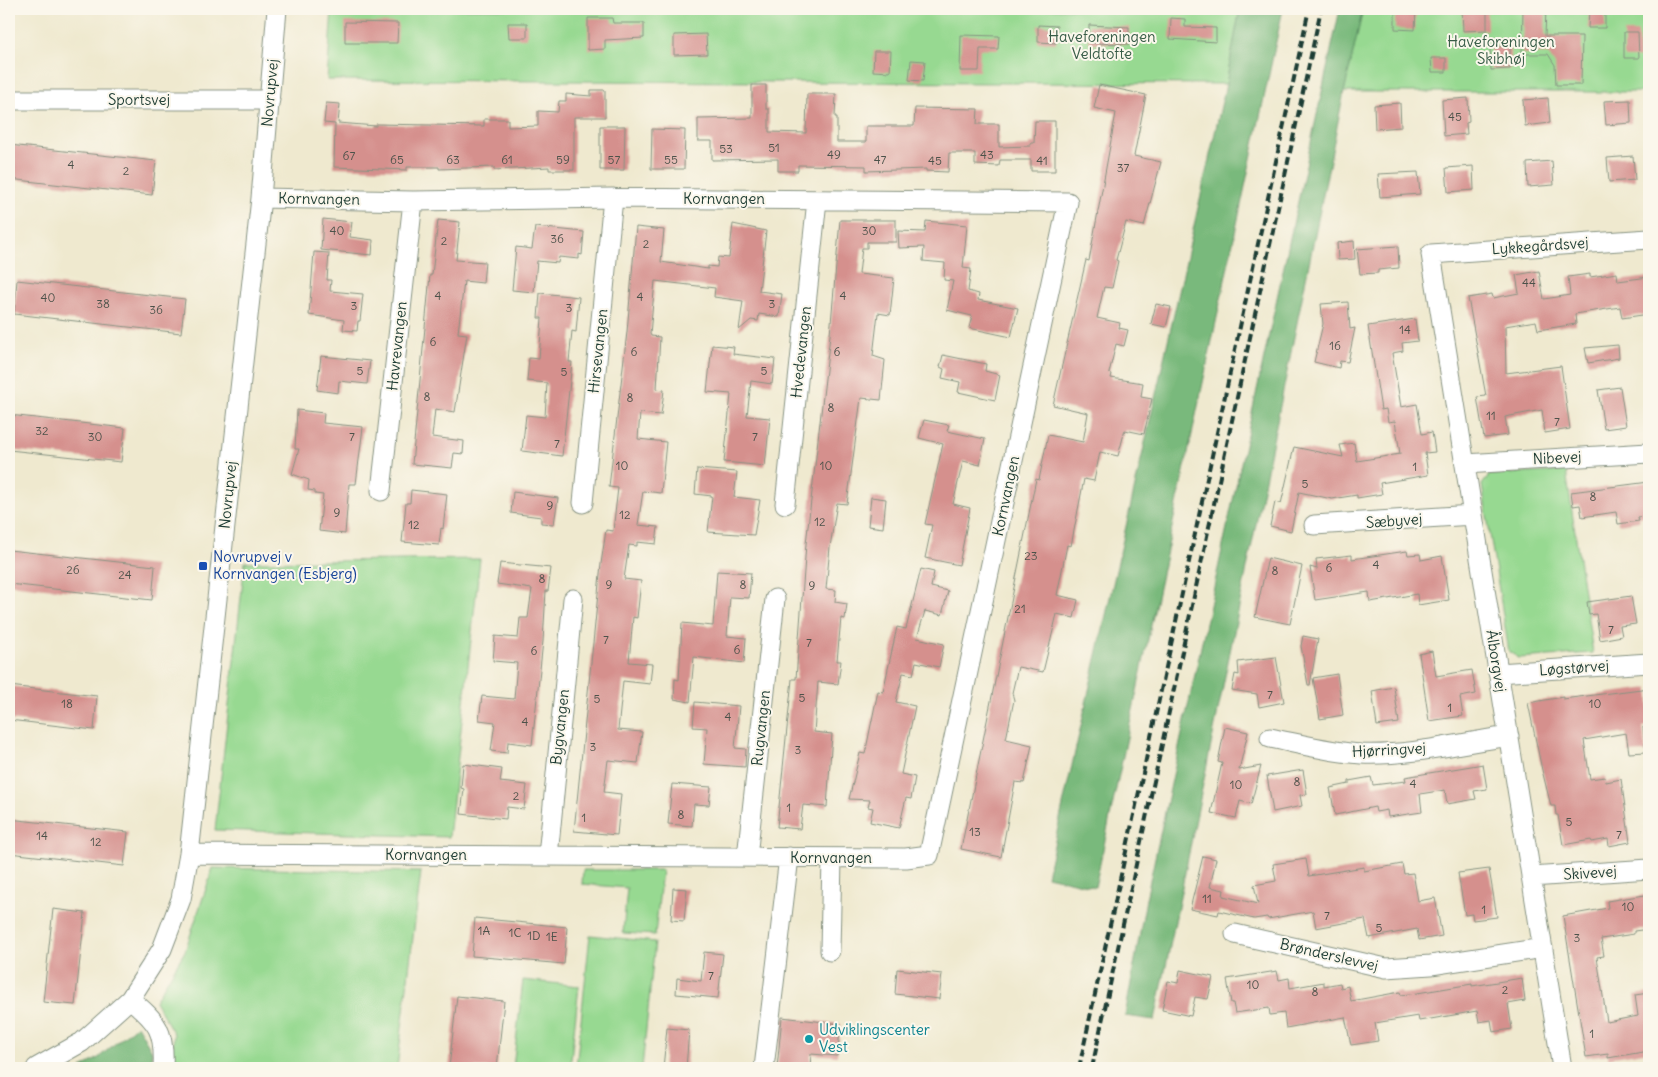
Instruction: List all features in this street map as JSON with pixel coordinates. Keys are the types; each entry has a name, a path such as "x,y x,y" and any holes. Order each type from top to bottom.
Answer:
{"street":[{"name":"Novrupvej","path":"36,1068 82,1042 130,999 162,948 181,899 188,854 261,198 277,9"},
{"name":"Sportsvej","path":"9,100 270,100"},
{"name":"Kornvangen","path":"188,854 832,858 906,858 929,855 1068,202 613,198 413,200 261,198"},
{"name":"Hirsevangen","path":"583,503 613,198"},
{"name":"Havrevangen","path":"381,491 413,200"},
{"name":"Hvedevangen","path":"784,504 817,200"},
{"name":"Lykkegårdsvej","path":"1431,254 1649,239"},
{"name":"Ålborgvej","path":"1431,254 1562,1068"},
{"name":"Nibevej","path":"1465,464 1649,453"},
{"name":"Sæbyvej","path":"1314,526 1473,516"},
{"name":"Bygvangen","path":"548,856 573,599"},
{"name":"Rugvangen","path":"747,857 775,599"},
{"name":"Løgstørvej","path":"1498,673 1649,662"},
{"name":"Hjørringvej","path":"1270,738 1335,752 1363,754 1404,752 1509,736"},
{"path":"764,1068 774,965 789,857"},
{"path":"830,951 832,858"},
{"name":"Skivevej","path":"1531,877 1649,869"},
{"name":"Brønderslevvej","path":"1235,934 1386,968 1431,965 1543,948"},
{"path":"130,999 151,1016 162,1034 163,1068"}],"green space":[{"name":"Haveforeningen Veldtofte","path":"332,9 1240,9 1226,84 327,80"},
{"path":"1240,9 1283,9 1095,887 1047,876 1226,84"},
{"path":"1340,9 1363,9 1344,92 1155,1020 1125,1016 1146,899"},
{"name":"Haveforeningen Skibhøj","path":"1363,9 1649,9 1649,92 1344,92"},
{"path":"1566,471 1593,653 1519,658 1509,652 1482,485 1489,475"},
{"path":"480,559 449,837 215,830 245,562"},
{"path":"213,868 421,872 397,1068 171,1068 174,1034 155,1001 185,951"},
{"path":"583,870 662,870 655,935 623,933 627,888 582,884"},
{"path":"590,935 655,942 642,1068 576,1068"},
{"path":"523,980 579,986 570,1068 513,1068"},
{"path":"137,1025 152,1051 151,1068 81,1068 97,1059"}],"building":[{"path":"1395,9 1416,9 1415,30 1395,29"},
{"path":"1462,9 1487,11 1487,30 1463,31"},
{"path":"1523,9 1546,9 1545,36 1582,36 1581,85 1556,85 1555,65 1548,54 1522,54"},
{"path":"1589,9 1605,9 1605,28 1588,28"},
{"path":"588,18 612,18 613,23 644,23 644,38 605,40 605,49 588,50"},
{"path":"1171,18 1185,19 1185,27 1216,28 1216,42 1170,39"},
{"path":"345,22 398,23 397,43 345,43"},
{"path":"508,23 527,23 527,38 509,38"},
{"path":"1038,25 1057,26 1056,43 1038,42"},
{"path":"1089,25 1129,27 1129,44 1089,43"},
{"path":"1624,32 1638,32 1639,58 1624,58"},
{"path":"706,34 707,54 674,55 674,35"},
{"path":"961,35 999,36 998,49 980,49 979,71 960,71"},
{"path":"1510,46 1510,69 1491,70 1490,47"},
{"path":"874,51 891,51 890,72 873,71"},
{"path":"1431,58 1446,58 1446,72 1432,72"},
{"path":"911,60 925,61 923,81 909,80"},
{"path":"752,85 766,85 766,109 769,109 769,132 806,133 807,94 836,94 837,142 866,142 866,126 914,126 915,108 978,109 977,124 999,124 999,147 1030,146 1030,143 1034,143 1035,121 1055,121 1055,171 1031,171 1031,160 1000,160 999,166 975,165 975,153 949,153 948,172 926,171 926,169 866,171 866,166 798,165 798,171 778,171 778,159 712,160 712,141 698,141 698,119 752,118"},
{"path":"1099,85 1146,95 1134,156 1161,162 1144,226 1126,222 1116,260 1118,261 1112,288 1104,287 1097,318 1120,323 1119,328 1128,330 1124,346 1116,344 1109,373 1112,374 1111,378 1143,383 1141,397 1152,399 1144,434 1125,430 1118,456 1100,452 1094,481 1084,479 1071,546 1067,545 1057,595 1078,600 1074,618 1057,614 1043,672 1018,667 1012,693 1014,700 1006,739 1032,745 1024,783 1015,782 1001,857 961,849 1036,479 1039,480 1048,435 1083,442 1088,413 1053,405 1086,260 1089,261 1116,113 1094,108"},
{"path":"591,90 605,90 605,117 574,117 574,170 549,170 549,167 494,170 494,167 439,169 439,167 407,167 407,170 334,167 335,124 324,123 326,103 340,104 338,123 376,126 376,124 484,126 484,119 508,119 508,127 538,126 538,111 558,112 559,101 566,101 566,94 591,96"},
{"path":"1468,98 1469,122 1466,123 1467,134 1444,136 1442,100"},
{"path":"1548,98 1550,123 1525,126 1523,100"},
{"path":"1630,100 1631,123 1606,125 1604,101"},
{"path":"1400,103 1401,127 1375,129 1374,105"},
{"path":"600,126 625,126 624,170 600,170"},
{"path":"652,129 685,130 684,169 651,169"},
{"path":"9,145 156,161 152,195 9,179"},
{"path":"1633,156 1635,180 1609,182 1607,158"},
{"path":"1552,161 1554,185 1528,187 1527,163"},
{"path":"1473,166 1474,190 1448,192 1446,168"},
{"path":"1418,172 1420,194 1380,197 1378,174"},
{"path":"323,219 352,222 350,237 373,240 372,255 321,250"},
{"path":"438,220 460,222 456,260 485,262 483,283 464,281 458,333 467,334 455,412 435,409 432,437 464,441 463,454 454,453 452,468 412,464 430,275 432,275"},
{"path":"840,220 896,220 896,242 867,242 867,248 862,248 859,274 894,278 890,315 878,313 873,356 885,360 881,400 861,398 847,504 837,503 830,547 826,589 836,590 835,602 847,604 845,619 841,618 837,661 841,661 838,684 818,682 814,732 832,734 827,807 803,805 800,829 777,827 792,679 796,679 806,544 830,335"},
{"path":"926,221 967,225 963,268 971,269 968,291 979,294 978,300 1018,308 1011,337 969,328 972,316 947,310 953,281 944,280 945,263 923,261 924,247 899,248 898,231 925,232"},
{"path":"733,224 766,231 759,291 782,294 779,317 759,314 758,321 751,320 739,330 743,301 714,297 715,288 655,281 650,334 651,336 660,337 657,389 664,390 661,415 640,413 638,439 666,442 661,493 643,491 638,525 658,527 656,544 637,542 637,546 629,545 624,579 641,581 637,618 633,617 629,662 652,664 650,684 623,681 618,730 642,732 638,763 608,760 604,792 621,794 617,835 574,831 601,564 606,530 613,531 618,488 609,487 627,332 636,227 664,230 661,262 708,269 708,266 717,267 718,257 729,258"},
{"path":"535,227 584,232 582,255 579,254 579,259 559,257 558,263 537,261 534,292 512,290 516,247 532,249"},
{"path":"1354,241 1355,259 1338,260 1337,243"},
{"path":"1398,246 1399,268 1378,270 1378,273 1360,274 1357,249"},
{"path":"314,252 329,253 327,280 331,280 330,291 363,294 357,331 343,330 344,320 309,315"},
{"path":"1539,271 1544,299 1570,295 1568,277 1590,274 1590,277 1617,273 1618,281 1649,277 1649,314 1622,318 1620,307 1575,314 1576,324 1538,330 1536,321 1505,326 1506,373 1561,366 1570,429 1545,433 1542,410 1505,417 1508,435 1484,438 1477,397 1486,396 1468,298 1492,294 1493,298 1519,293 1516,275"},
{"path":"17,280 185,299 181,333 14,314"},
{"path":"540,293 579,297 576,332 572,331 569,362 572,362 562,456 522,451 526,415 545,417 547,383 527,381 529,358 539,359 542,318 538,318"},
{"path":"1348,302 1350,329 1355,328 1348,362 1340,361 1339,368 1314,362 1323,324 1321,304"},
{"path":"1156,304 1171,307 1166,327 1151,324"},
{"path":"1415,319 1418,341 1402,343 1403,351 1392,353 1401,407 1417,404 1422,434 1432,432 1435,452 1425,453 1428,475 1380,483 1382,494 1357,498 1357,495 1332,499 1299,492 1291,531 1270,526 1275,502 1281,504 1294,447 1343,457 1340,445 1354,443 1357,461 1400,454 1395,421 1388,422 1386,409 1381,410 1368,326"},
{"path":"712,345 734,347 733,354 775,359 772,384 751,381 747,416 770,418 765,466 724,462 731,394 707,392"},
{"path":"1618,345 1619,358 1588,363 1585,348"},
{"path":"943,355 986,364 985,371 1000,375 995,400 958,392 960,382 942,378 944,369 940,367"},
{"path":"321,356 370,361 367,384 339,381 338,393 317,390"},
{"path":"1620,387 1626,426 1604,429 1598,390"},
{"path":"297,410 324,413 323,423 363,427 356,484 349,484 345,534 319,531 323,495 315,494 315,491 308,490 309,480 292,474 299,449 295,449"},
{"path":"9,415 125,428 121,462 9,450"},
{"path":"924,420 949,425 947,431 985,439 980,465 963,461 953,504 970,508 959,565 925,558 932,525 925,524 943,444 919,438"},
{"path":"697,469 737,472 734,497 760,500 754,535 708,532 712,496 695,494"},
{"path":"1649,482 1649,515 1638,517 1639,521 1618,524 1616,512 1582,517 1580,505 1573,506 1571,492"},
{"path":"411,490 447,494 439,545 402,542 406,503 410,503"},
{"path":"513,492 558,498 554,524 541,523 541,517 511,513"},
{"path":"871,497 886,499 883,528 868,526"},
{"path":"9,550 155,566 152,600 9,584"},
{"path":"1407,551 1408,555 1420,554 1421,560 1442,556 1449,600 1418,605 1417,594 1370,602 1369,592 1315,600 1310,567 1317,569 1316,559 1352,555 1352,559"},
{"path":"1268,558 1302,566 1290,624 1255,617"},
{"path":"500,563 551,568 548,591 546,591 543,641 532,745 508,742 507,753 491,751 495,722 479,720 482,696 514,699 517,663 493,661 495,636 518,638 520,618 528,618 532,589 497,584"},
{"path":"921,569 934,572 931,587 948,591 942,615 925,611 917,638 944,644 939,667 916,662 913,675 903,673 896,702 915,706 901,774 915,777 911,799 906,798 899,828 870,822 873,808 868,807 870,800 849,799 860,753 865,754 878,691 883,692 897,627 906,629"},
{"path":"717,571 751,573 749,598 730,597 727,636 746,638 744,663 694,657 690,702 674,699 675,679 679,680 682,623 713,626"},
{"path":"1631,596 1636,624 1620,626 1622,636 1600,640 1596,614 1589,615 1587,602"},
{"path":"1303,636 1318,639 1310,685 1308,685 1301,646"},
{"path":"1432,651 1436,676 1472,670 1476,694 1460,697 1463,716 1429,721 1419,654"},
{"path":"1276,657 1284,702 1259,707 1257,694 1232,690 1235,674 1239,675 1238,662"},
{"path":"1337,674 1343,715 1320,719 1313,678"},
{"path":"9,686 97,696 94,730 9,720"},
{"path":"1394,687 1399,723 1377,726 1372,691"},
{"path":"1649,688 1649,726 1643,727 1646,752 1629,753 1626,733 1584,740 1590,779 1605,777 1606,782 1621,779 1630,842 1609,846 1608,839 1563,845 1558,815 1556,815 1555,806 1551,806 1542,770 1528,703 1563,697 1563,699"},
{"path":"695,702 739,706 735,748 746,749 745,767 704,764 707,728 693,727"},
{"path":"1225,727 1248,732 1239,770 1261,766 1251,804 1240,801 1236,818 1211,813 1222,763 1218,762"},
{"path":"463,764 502,769 500,782 527,785 524,809 507,807 506,819 461,814 464,789 461,788"},
{"path":"1483,764 1487,789 1474,791 1476,799 1447,804 1445,790 1420,794 1422,812 1388,817 1387,810 1376,812 1375,807 1335,815 1330,788 1349,784 1349,781 1371,777 1373,785 1406,781 1405,777"},
{"path":"1303,770 1307,794 1300,795 1302,806 1273,812 1267,776"},
{"path":"672,784 711,787 709,805 694,804 692,826 668,824"},
{"path":"9,819 128,832 124,866 9,853"},
{"path":"1203,856 1216,859 1210,887 1224,890 1223,896 1258,904 1254,885 1276,881 1273,864 1306,859 1309,876 1364,867 1364,871 1402,864 1404,874 1413,873 1418,901 1435,898 1442,936 1419,940 1417,929 1369,938 1365,919 1316,928 1313,911 1268,919 1267,917 1254,919 1219,911 1218,915 1190,909"},
{"path":"1489,869 1497,917 1473,920 1472,914 1465,915 1458,873"},
{"path":"673,888 687,889 684,921 671,920"},
{"path":"1645,895 1649,897 1649,929 1634,931 1634,934 1601,939 1604,956 1597,957 1607,1022 1638,1016 1635,995 1649,993 1649,1051 1608,1058 1608,1054 1586,1057 1563,916 1608,908 1607,901"},
{"path":"53,909 85,913 75,1005 43,1002"},
{"path":"475,918 567,927 564,964 472,956"},
{"path":"704,952 723,954 718,998 676,994 677,978 701,981"},
{"path":"897,969 942,974 939,999 895,994"},
{"path":"1180,970 1213,977 1208,999 1195,997 1191,1016 1162,1010 1168,981 1178,983"},
{"path":"1277,971 1279,980 1289,978 1290,988 1324,982 1324,986 1340,983 1341,988 1348,986 1351,1001 1400,992 1401,995 1522,978 1525,1001 1508,1004 1512,1029 1493,1032 1491,1020 1479,1022 1477,1011 1419,1021 1418,1016 1375,1023 1378,1041 1351,1045 1345,1017 1286,1028 1284,1013 1270,1015 1269,1008 1235,1013 1233,1003 1231,1003 1227,979"},
{"path":"457,996 504,1001 497,1068 449,1068"},
{"name":"Udviklingscenter Vest","path":"782,1017 841,1024 837,1056 811,1054 810,1068 777,1068"},
{"path":"667,1028 689,1030 686,1068 663,1068"}],"railway":[{"path":"1079,1068 1309,9"},
{"path":"1092,1068 1321,9"}],"place":[{"name":"Novrupvej v Kornvangen (Esbjerg)","path":"203,566"},
{"name":"Udviklingscenter Vest","path":"809,1039"}]}
